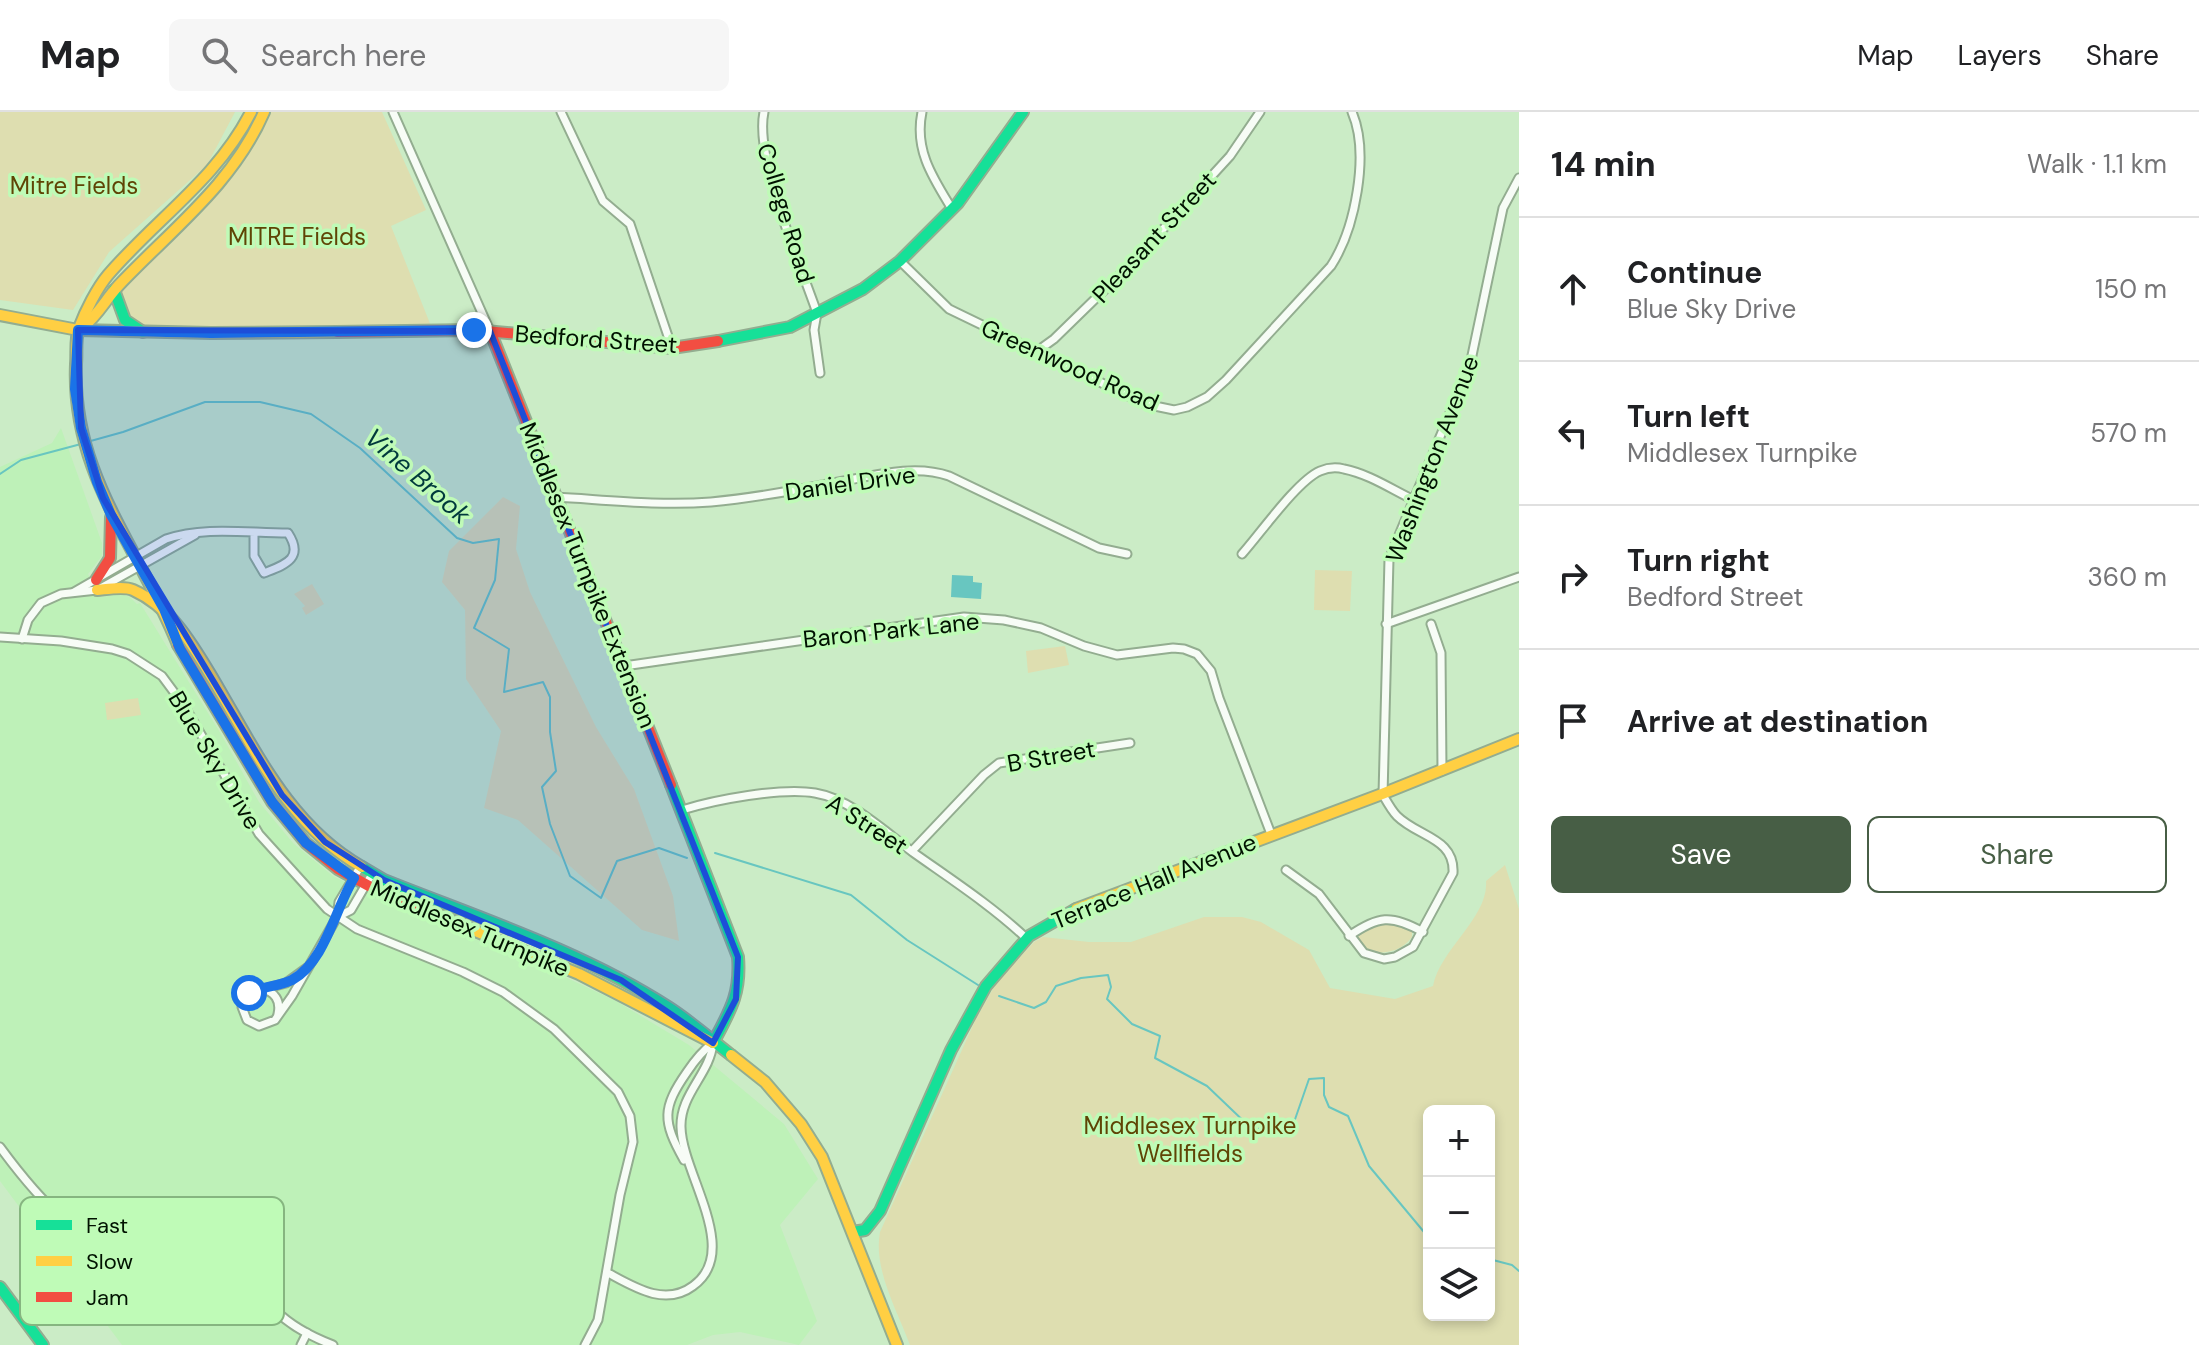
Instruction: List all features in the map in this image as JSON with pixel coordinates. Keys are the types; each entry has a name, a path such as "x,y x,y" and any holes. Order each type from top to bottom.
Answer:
{"main road":[{"name":"Middlesex Turnpike","path":"251,112 238,138 206,179 106,277 78,330 75,389 81,428 90,464 111,515 164,609 180,649 272,802 306,843 366,885 579,974 713,1043"},
{"path":"78,330 100,313 114,290 215,188 238,158 264,112"},
{"name":"Bedford Street","path":"0,315 78,330 145,333 490,331 672,348 754,336 790,327 863,289 900,261 952,209 1023,112"},
{"path":"114,290 125,320 145,333"},
{"name":"Middlesex Turnpike Extension","path":"490,331 733,944 740,968 736,999 713,1043"},
{"path":"111,515 110,558 97,585 129,588 164,609"},
{"name":"Middlesex Turnpike","path":"164,609 191,643 290,806 315,834 372,874 597,968 669,1008 765,1082 801,1124 822,1157 897,1345"},
{"name":"Terrace Hall Avenue","path":"853,1232 865,1230 880,1211 963,1022 989,981 1026,938 1065,916 1271,834 1383,795 1519,739"},
{"path":"0,1287 20,1314"},
{"path":"28,1325 43,1345"}],"street":[{"name":"Middlesex Turnpike Extension","path":"393,112 490,331"},
{"path":"561,112 603,201 630,224 672,348"},
{"name":"College Road","path":"764,112 761,127 768,166 817,313 814,330 820,373"},
{"path":"922,112 919,126 921,151 952,209"},
{"name":"Pleasant Street","path":"1036,352 1054,339 1132,263 1230,156 1260,112"},
{"name":"Greenwood Road","path":"900,261 949,309 1145,404 1174,410 1187,407 1207,397 1331,266 1342,248 1350,225 1361,149 1358,126 1352,112"},
{"name":"Washington Avenue","path":"1383,795 1389,559 1470,365 1503,208 1519,178"},
{"path":"1242,554 1302,485 1320,471 1346,469 1374,479 1414,500"},
{"name":"Daniel Drive","path":"556,497 700,503 754,497 876,475 926,471 949,476 1099,548 1127,554"},
{"path":"22,639 28,620 41,603 61,594 97,585 137,562 166,539 182,534 205,531 288,533 293,541 291,561 264,573 254,556 254,533"},
{"path":"1386,624 1519,577"},
{"name":"Baron Park Lane","path":"624,666 964,617 1004,620 1041,628 1084,646 1117,655 1184,649 1204,660 1211,671 1271,834"},
{"path":"1431,624 1441,653 1442,771"},
{"name":"Blue Sky Drive","path":"0,637 89,644 112,649 128,654 162,676 185,707 245,815 337,917 357,929 463,972 503,992 554,1029 618,1092 630,1116 633,1142 616,1215 598,1320 585,1345"},
{"name":"B Street","path":"912,851 999,763 1130,743"},
{"name":"A Street","path":"682,810 767,795 817,793 848,806 995,911 1026,938"},
{"path":"1286,870 1319,894 1364,953 1384,959 1405,953 1413,947 1450,882 1454,863 1447,848 1395,815 1383,795"},
{"path":"308,967 286,983 259,989 244,998 244,1017 259,1026 275,1020 308,967 337,917 339,902 360,867"},
{"path":"337,917 351,910 372,874"},
{"path":"1349,936 1368,923 1381,919 1400,921 1423,932"},
{"path":"259,989 269,990 278,999 279,1011 275,1020"},
{"path":"689,1169 670,1135 667,1110 676,1088 699,1055 713,1043"},
{"path":"608,1273 638,1289 663,1295 689,1289 703,1277 712,1258 713,1239 689,1169 682,1137 682,1110 711,1055 713,1043"},
{"path":"0,1147 41,1197"},
{"path":"284,1318 333,1345"},
{"path":"301,1345 307,1333"}],"highlighted area":[{"path":"78,330 490,331 738,957 736,999 713,1043 621,980 384,880 325,842 282,795 103,498 81,428"}],"shaded area":[{"path":"61,428 102,543 102,556 88,574 101,597 121,594 140,603 259,802 293,843 333,876 393,906 533,962 616,1001 689,1045 784,1124 818,1179 780,1225 817,1321 799,1345 740,1332 713,1335 687,1345 122,1345 107,1325 284,1325 284,1197 20,1197 20,1208 0,1181 0,467 52,443"}],"green space":[{"name":"Mitre Fields","path":"0,112 235,112 207,165 109,252 73,310 0,300"},
{"name":"MITRE Fields","path":"264,112 382,112 426,210 391,226 433,331 145,333 125,320 114,290 215,188"},
{"path":"503,497 520,506 516,549 530,592 596,727 634,789 673,896 679,941 642,930 518,820 484,808 501,731 466,679 465,610 442,582 449,551"},
{"path":"1315,570 1352,571 1350,611 1314,610"},
{"path":"312,584 324,604 306,615 302,608 305,606 294,594"},
{"path":"1065,646 1069,665 1028,673 1026,651"},
{"path":"138,698 141,715 107,720 105,703"},
{"name":"Middlesex Turnpike Wellfields","path":"1505,865 1519,909 1519,1345 910,1345 883,1275 880,1232 975,1021 995,985 1034,942 1043,937 1131,942 1204,917 1242,917 1261,922 1309,950 1330,988 1395,999 1433,986 1437,972 1480,907 1486,881"},
{"path":"1374,922 1400,922 1412,931 1412,937 1395,950 1374,953 1358,943 1355,935"}],"water":[{"path":"952,575 973,576 973,582 982,583 981,599 951,597"}],"waterway":[{"name":"Vine Brook","path":"87,442 205,402 260,402 311,414 360,448 457,538 473,543 499,539 495,580 474,628 509,649 504,692 543,682 550,697 550,732 556,771 542,787 550,824 570,876 601,898 617,861 659,848 687,858"},
{"name":"Vine Brook","path":"0,474 21,460 81,444"},
{"name":"Vine Brook","path":"715,853 851,895 907,940 978,985"},
{"name":"Vine Brook","path":"999,996 1034,1008 1046,1002 1056,986 1081,978 1108,975 1111,987 1107,999 1132,1024 1160,1036 1155,1058 1207,1086 1252,1129 1292,1128 1309,1079 1324,1078 1324,1095 1329,1107 1348,1116 1369,1166 1423,1231"},
{"name":"Vine Brook","path":"1495,1261 1512,1265 1519,1271"}],"traffic: fast":[{"path":"718,341 790,327 863,289 900,261 958,203 1023,112"},
{"path":"114,290 125,320 143,332"},
{"path":"671,785 738,957 736,992 713,1043"},
{"path":"362,867 384,880 529,937 600,969 668,1007 731,1055"},
{"path":"853,1232 865,1230 880,1211 951,1050 986,986 1029,936 1076,909"},
{"path":"0,1287 20,1314"},
{"path":"28,1325 43,1345"}],"traffic: slow":[{"path":"178,645 111,510 84,441 77,404 77,336 104,280 221,158 251,112"},
{"path":"83,327 119,285 218,184 236,162 264,112"},
{"path":"0,315 78,330 337,332"},
{"path":"97,590 133,590 169,616 197,653 259,758 294,808 336,850 362,867"},
{"path":"1076,909 1519,739"},
{"path":"451,921 579,974 713,1043"},
{"path":"731,1055 765,1082 801,1124 822,1157 897,1345"}],"traffic: jam":[{"path":"337,332 474,330 672,348 718,341"},
{"path":"490,331 671,785"},
{"path":"96,580 110,558 111,517"},
{"path":"178,645 272,802 306,843 338,869 378,891 451,921"}],"route":[{"path":"249,993 286,983 303,973 337,917 339,902 354,878 306,843 272,802 180,649 164,609 111,515 90,464 81,428 75,389 78,330 145,333 474,330"}]}
